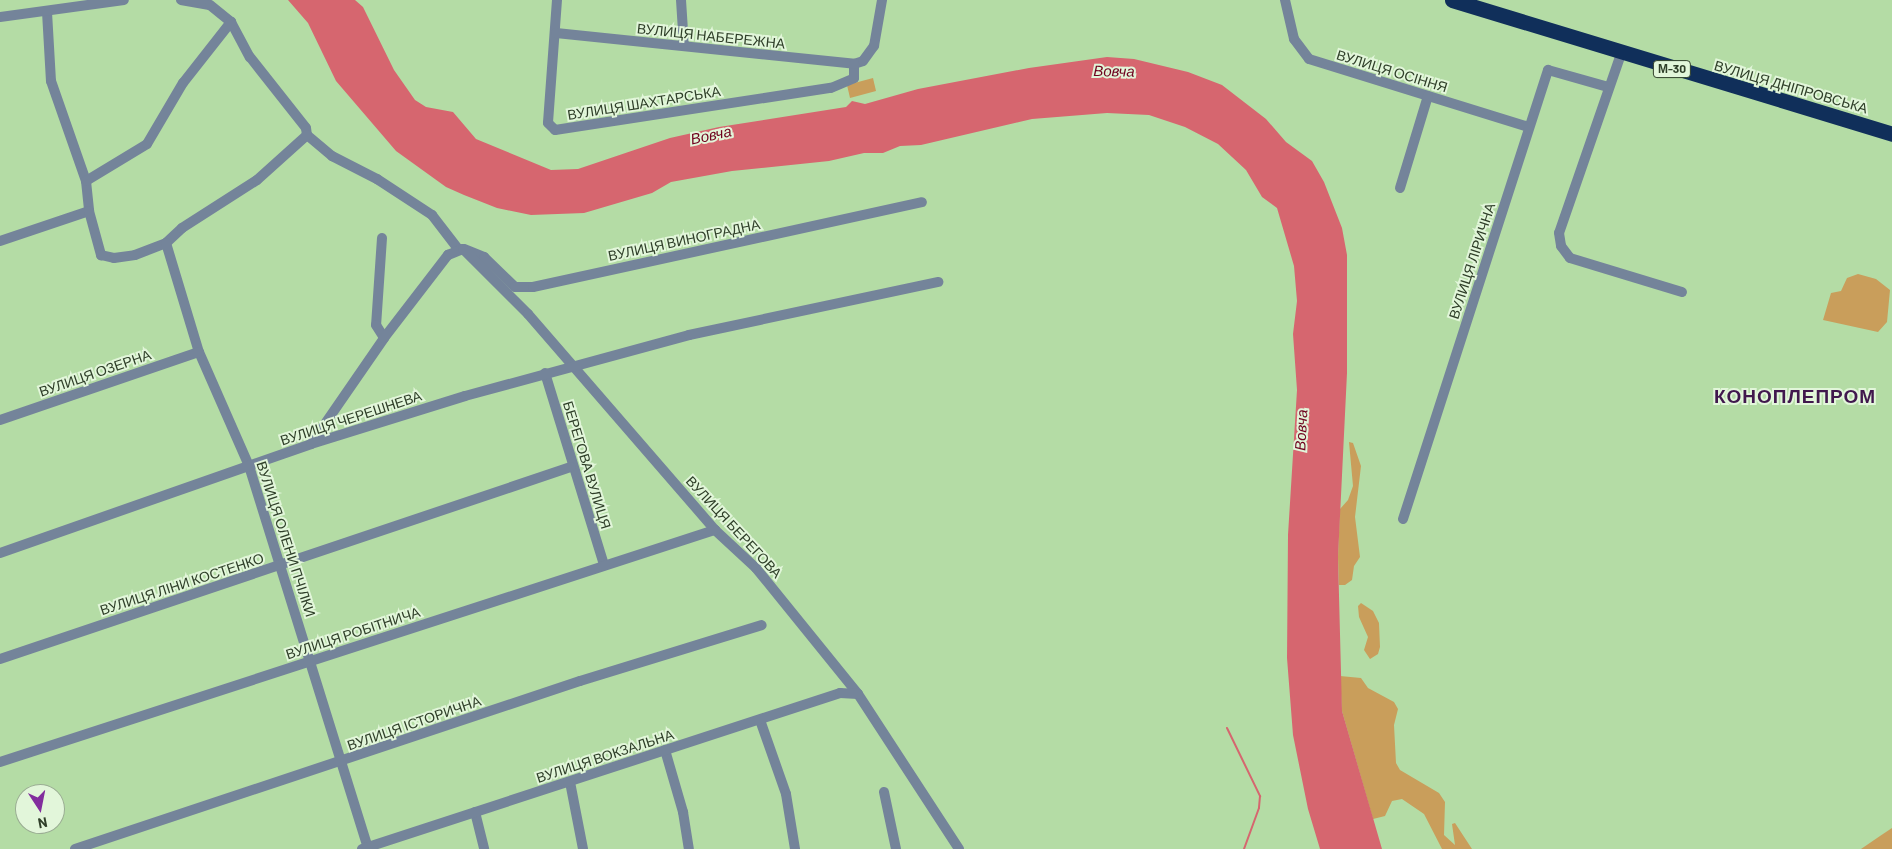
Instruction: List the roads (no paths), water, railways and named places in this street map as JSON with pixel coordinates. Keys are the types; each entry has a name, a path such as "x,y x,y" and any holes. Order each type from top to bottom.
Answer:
{"highway":[{"name":"ВУЛИЦЯ ДНІПРОВСЬКА","path":"1452,0 1621,54 1892,134"}],"street":[{"path":"0,17 124,0"},
{"path":"47,12 51,82 86,181 89,211 101,254 125,257 166,243 189,223 257,180 307,135 306,128 250,57 231,22 210,5 181,0"},
{"name":"ВУЛИЦЯ ШАХТАРСЬКА","path":"557,0 548,123 554,130 831,88 854,78 859,63"},
{"path":"681,0 684,46"},
{"path":"859,63 876,39 882,0"},
{"name":"ВУЛИЦЯ ОСІННЯ","path":"1285,0 1294,39 1309,59 1529,128"},
{"path":"86,181 148,144 183,84 231,22"},
{"name":"ВУЛИЦЯ НАБЕРЕЖНА","path":"556,33 859,63"},
{"path":"1621,54 1559,233 1561,246 1570,258 1682,292"},
{"name":"ВУЛИЦЯ ЛІРИЧНА","path":"1403,519 1548,70 1608,87"},
{"path":"1400,188 1428,96"},
{"name":"ВУЛИЦЯ БЕРЕГОВА","path":"307,135 332,156 377,179 432,215 461,249 528,314 715,530 756,568 858,694 959,849"},
{"name":"ВУЛИЦЯ ВИНОГРАДНА","path":"461,249 484,257 515,287 533,287 922,202"},
{"path":"0,241 89,211"},
{"path":"382,238 376,325 384,338"},
{"name":"ВУЛИЦЯ ОЛЕНИ ПЧІЛКИ","path":"166,243 199,352 249,466 341,762 365,848"},
{"path":"312,444 384,338 448,255 461,249"},
{"path":"572,367 688,336 938,282"},
{"name":"ВУЛИЦЯ ОЗЕРНА","path":"0,420 199,352"},
{"name":"ВУЛИЦЯ ЧЕРЕШНЕВА","path":"0,552 312,444 545,373 572,367"},
{"name":"БЕРЕГОВА ВУЛИЦЯ","path":"545,373 571,467 604,566"},
{"name":"ВУЛИЦЯ ЛІНИ КОСТЕНКО","path":"0,658 571,467"},
{"name":"ВУЛИЦЯ РОБІТНИЧА","path":"0,762 715,530"},
{"name":"ВУЛИЦЯ ІСТОРИЧНА","path":"75,849 580,681 762,625"},
{"name":"ВУЛИЦЯ ВОКЗАЛЬНА","path":"365,848 840,693 858,694"},
{"path":"760,720 786,794 795,849"},
{"path":"666,750 683,812 689,849"},
{"path":"570,782 583,849"},
{"path":"884,792 896,849"},
{"path":"475,812 484,849"}],"water":[{"name":"Вовча","path":"288,0 355,0 363,7 394,70 415,100 426,107 453,112 476,139 551,170 578,169 670,138 719,127 846,107 852,101 865,104 918,89 1029,68 1107,57 1134,59 1188,72 1222,85 1266,119 1286,142 1312,161 1324,182 1342,228 1347,255 1347,373 1338,557 1342,711 1382,849 1320,849 1308,809 1293,735 1287,658 1288,535 1297,390 1293,334 1297,301 1294,266 1277,208 1262,197 1246,170 1218,144 1185,127 1149,115 1107,113 1032,119 921,145 900,146 883,153 864,153 829,161 732,171 671,182 652,193 584,213 531,215 497,208 446,187 396,151 336,81 308,23"}],"waterway":[{"path":"1227,728 1260,796 1259,808 1244,849"}],"district":[{"name":"КОНОПЛЕПРОМ","path":"1795,396"}]}
